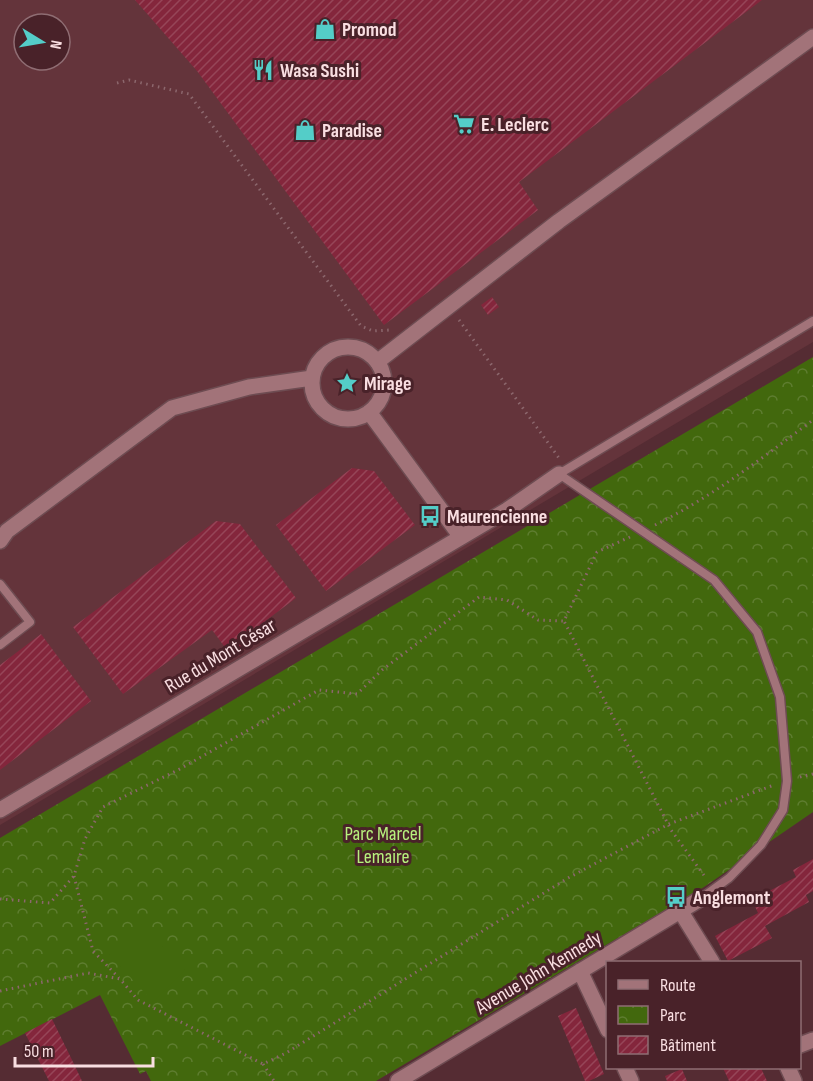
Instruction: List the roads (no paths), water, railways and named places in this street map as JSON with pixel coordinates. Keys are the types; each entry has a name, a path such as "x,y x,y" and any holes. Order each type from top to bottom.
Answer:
{"street":[{"path":"377,362 566,217 813,37"},
{"path":"336,349 359,349 377,362 382,372 382,394 369,412 358,418 334,417 316,401 312,378 320,361 336,349"},
{"path":"2,535 172,408 249,387 312,378"},
{"path":"369,412 461,537"},
{"name":"Rue du Mont César","path":"0,810 461,537 563,472"},
{"name":"Avenue John Kennedy","path":"398,1081 700,899"},
{"path":"681,912 711,961"},
{"path":"580,970 606,1026"}],"lane":[{"path":"700,899 729,878 761,845 783,810 787,781 780,697 757,632 714,580 641,531 563,472 813,321"},
{"path":"0,584 30,622 0,645"}],"place":[{"name":"Promod","path":"325,29"},
{"name":"Wasa Sushi","path":"263,70"},
{"name":"E. Leclerc","path":"464,124"},
{"name":"Paradise","path":"305,130"},
{"name":"Mirage","path":"347,383"},
{"name":"Maurencienne","path":"430,516"},
{"name":"Anglemont","path":"676,897"}],"park label":[{"name":"Parc Marcel Lemaire","path":"383,844"}]}
